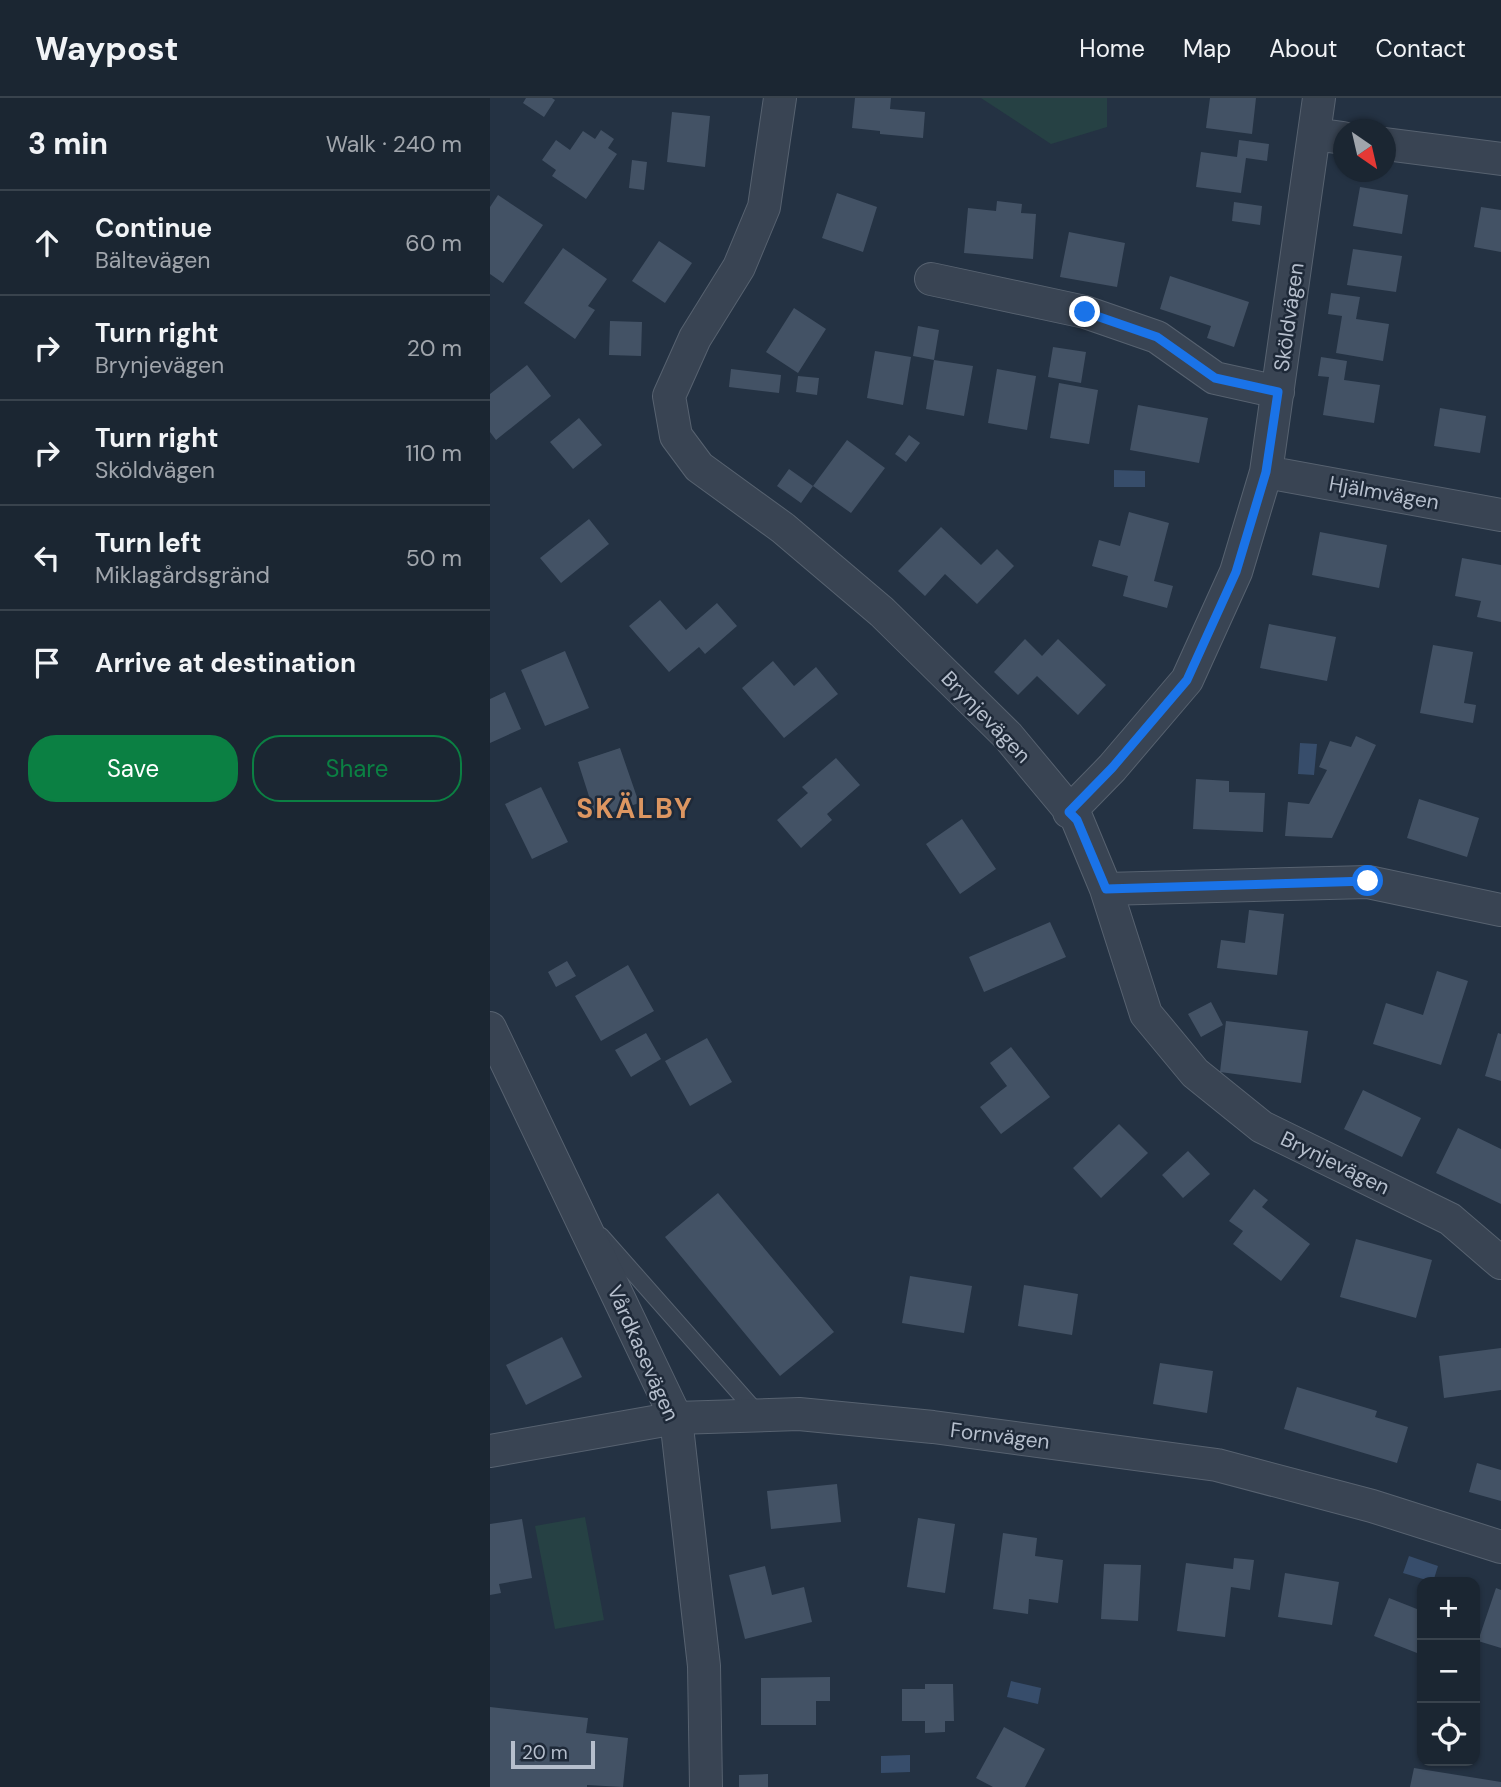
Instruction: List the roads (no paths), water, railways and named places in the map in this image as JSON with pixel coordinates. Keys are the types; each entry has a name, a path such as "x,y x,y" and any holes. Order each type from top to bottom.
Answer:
{"street":[{"name":"Brynjevägen","path":"780,98 764,207 739,267 695,338 669,396 676,436 699,467 783,528 882,612 1008,736 1077,820 1106,889 1146,1014 1195,1073 1262,1127 1450,1219 1501,1263"},
{"name":"Sköldvägen","path":"1069,812 1112,768 1187,680 1236,572 1266,472 1278,392 1329,136 1319,98"},
{"path":"1396,145 1501,159"},
{"path":"931,279 1085,312 1157,337 1215,378 1278,392"},
{"name":"Hjälmvägen","path":"1266,472 1501,515"},
{"path":"1106,889 1368,881 1501,910"},
{"name":"Vårdkasevägen","path":"490,1028 676,1418 704,1665 706,1787"},
{"name":"Fornvägen","path":"490,1451 676,1418 799,1414 933,1427 1217,1465 1372,1506 1501,1547"}],"lane":[{"path":"578,1210 759,1415"}],"water":[{"path":"1114,470 1145,471 1145,487 1114,487"},
{"path":"1300,743 1317,744 1314,775 1298,774"},
{"path":"1409,1556 1438,1566 1435,1577 1417,1577 1403,1573"},
{"path":"1011,1681 1041,1688 1038,1704 1007,1697"},
{"path":"910,1755 910,1772 881,1773 881,1756"}],"district":[{"name":"SKÄLBY","path":"635,808"}]}
